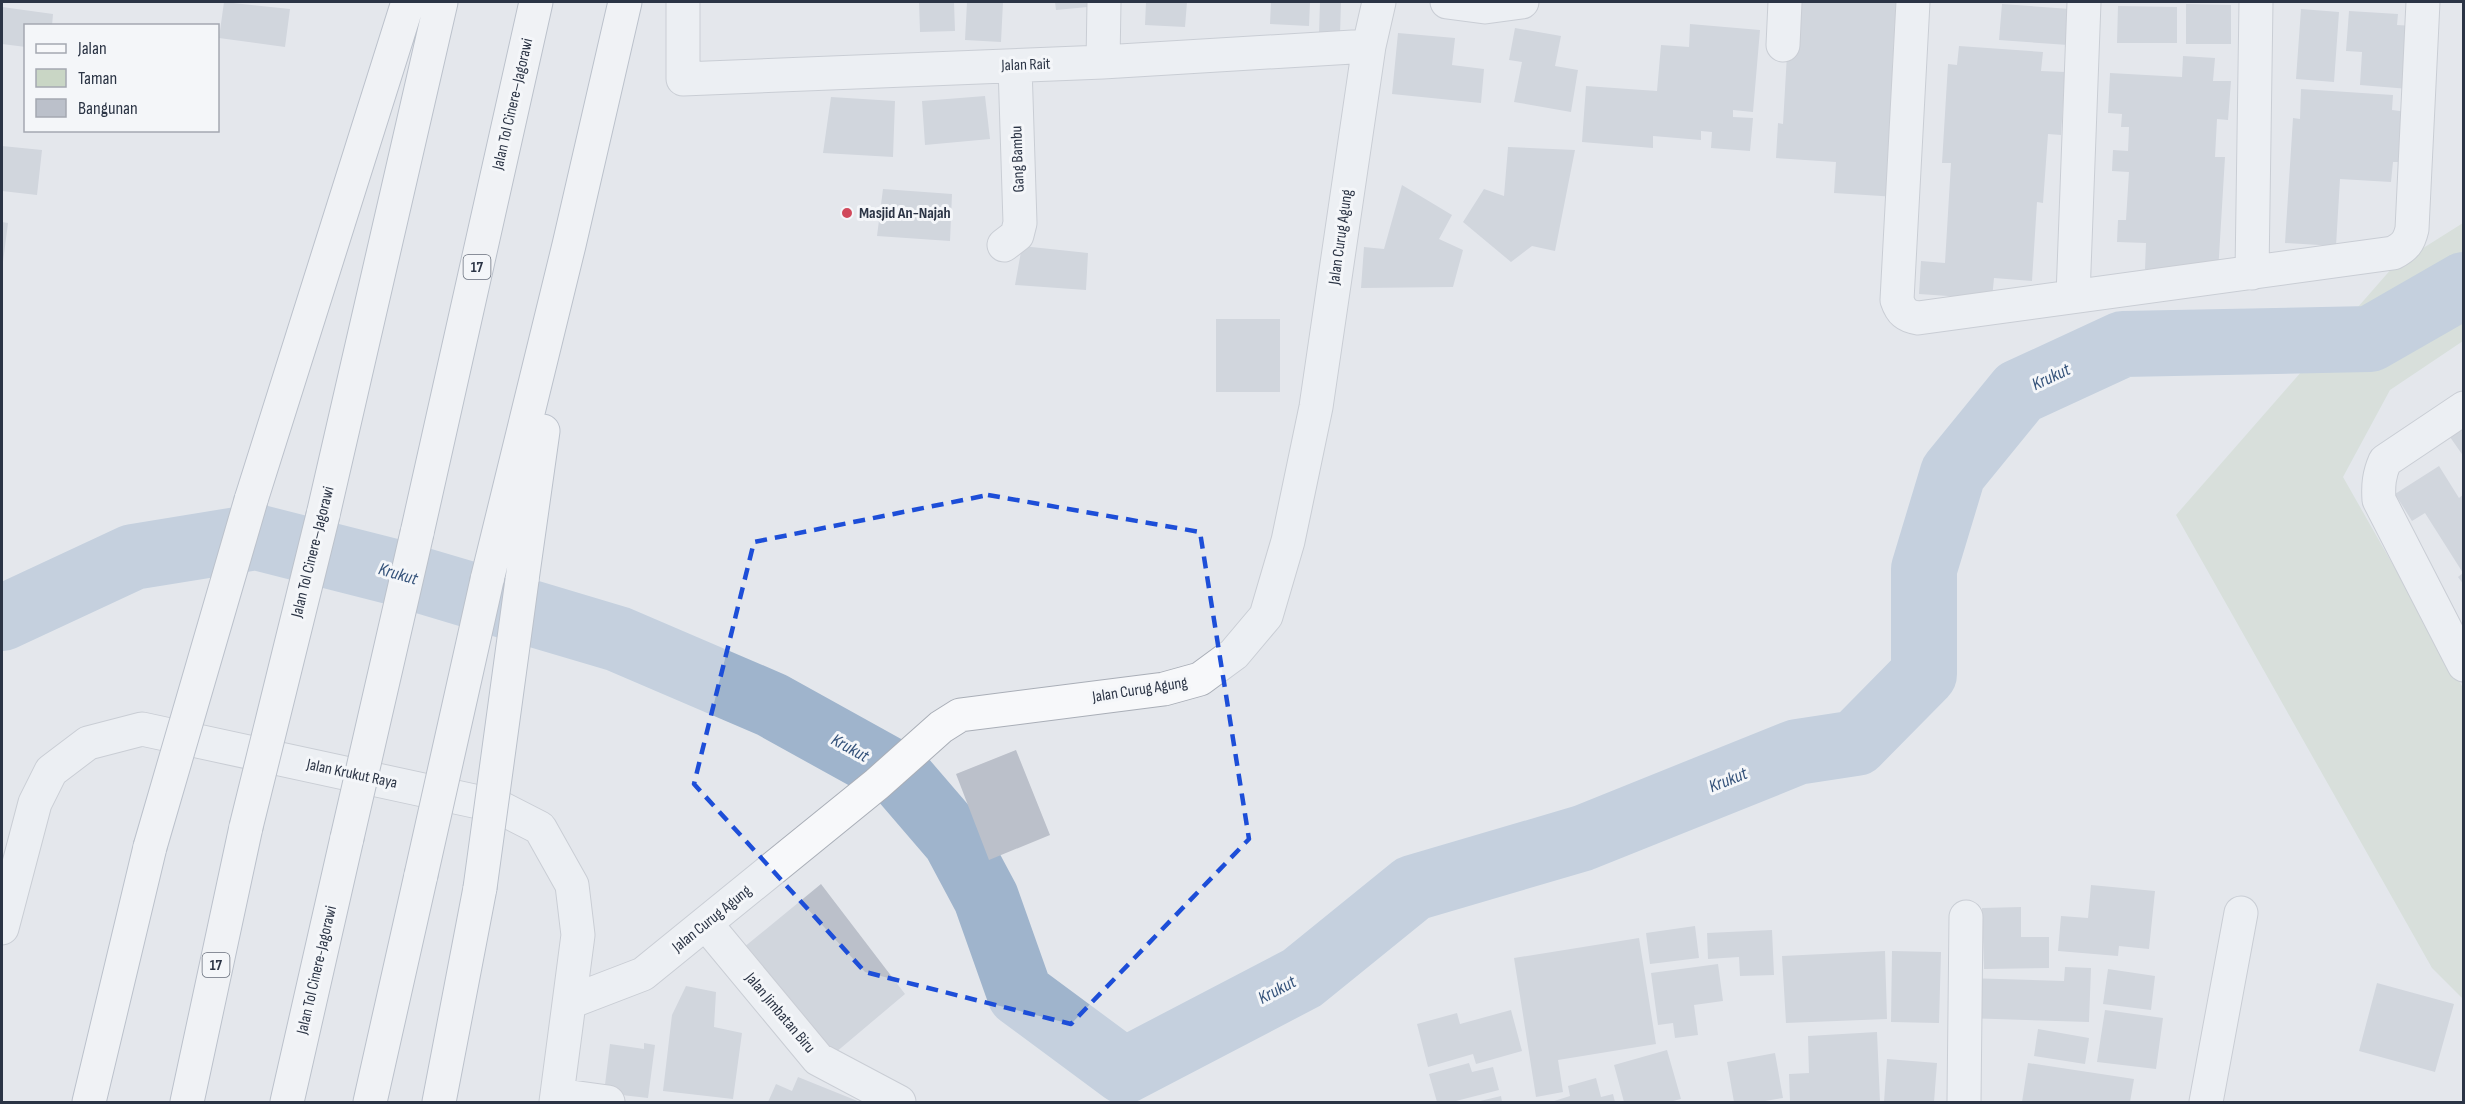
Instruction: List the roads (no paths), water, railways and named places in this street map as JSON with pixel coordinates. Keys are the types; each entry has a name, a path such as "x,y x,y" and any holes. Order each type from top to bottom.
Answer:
{"highway":[{"path":"89,1102 150,847 251,500 408,2"},
{"name":"Jalan Tol Cinere–Jagorawi","path":"187,1102 246,827 323,515 441,2"},
{"name":"Jalan Tol Cinere–Jagorawi","path":"347,838 536,2"},
{"path":"370,1102 487,580 569,245 625,2"},
{"path":"439,1102 480,888 569,245"},
{"name":"Jalan Tol Cinere-Jagorawi","path":"287,1102 347,838"}],"street":[{"name":"Jalan Rait","path":"683,2 683,79 1103,62 1370,46"},
{"path":"1103,62 1104,2"},
{"name":"Jalan Curug Agung","path":"570,1002 643,974 877,784 941,727 960,715 1164,689 1200,679 1234,654 1266,616 1288,541 1316,407 1370,46 1379,2"},
{"path":"1447,2 1485,7 1522,2"},
{"path":"1784,45 1785,2"},
{"path":"1913,2 1897,300 1900,310 1908,316 1918,318 2393,253 2402,249 2410,240 2423,2"},
{"path":"2073,296 2084,2"},
{"path":"2252,273 2256,2"},
{"name":"Gang Bambu","path":"1004,245 1017,235 1020,223 1015,66"},
{"path":"2463,408 2385,461 2380,472 2378,487 2379,500 2463,665"},
{"name":"Jalan Krukut Raya","path":"2,928 35,803 51,771 88,743 142,729 497,806 540,828 572,885 579,935 556,1099"},
{"path":"2206,1102 2241,913"},
{"path":"1964,1102 1965,917"},
{"name":"Jalan Jimbatan Biru","path":"706,924 818,1059 899,1102"},
{"path":"556,1099 608,1102"}],"waterway":[{"name":"Krukut","path":"2,618 133,557 256,537 390,571 618,639 772,705 900,776 955,840 986,898 1020,994 1124,1071 1302,978 1413,888 1583,838 1797,752 1856,743 1924,674 1924,569 1953,473 2019,392 2123,344 2370,339 2464,285"}],"place":[{"name":"Masjid An-Najah","path":"847,213"}]}
